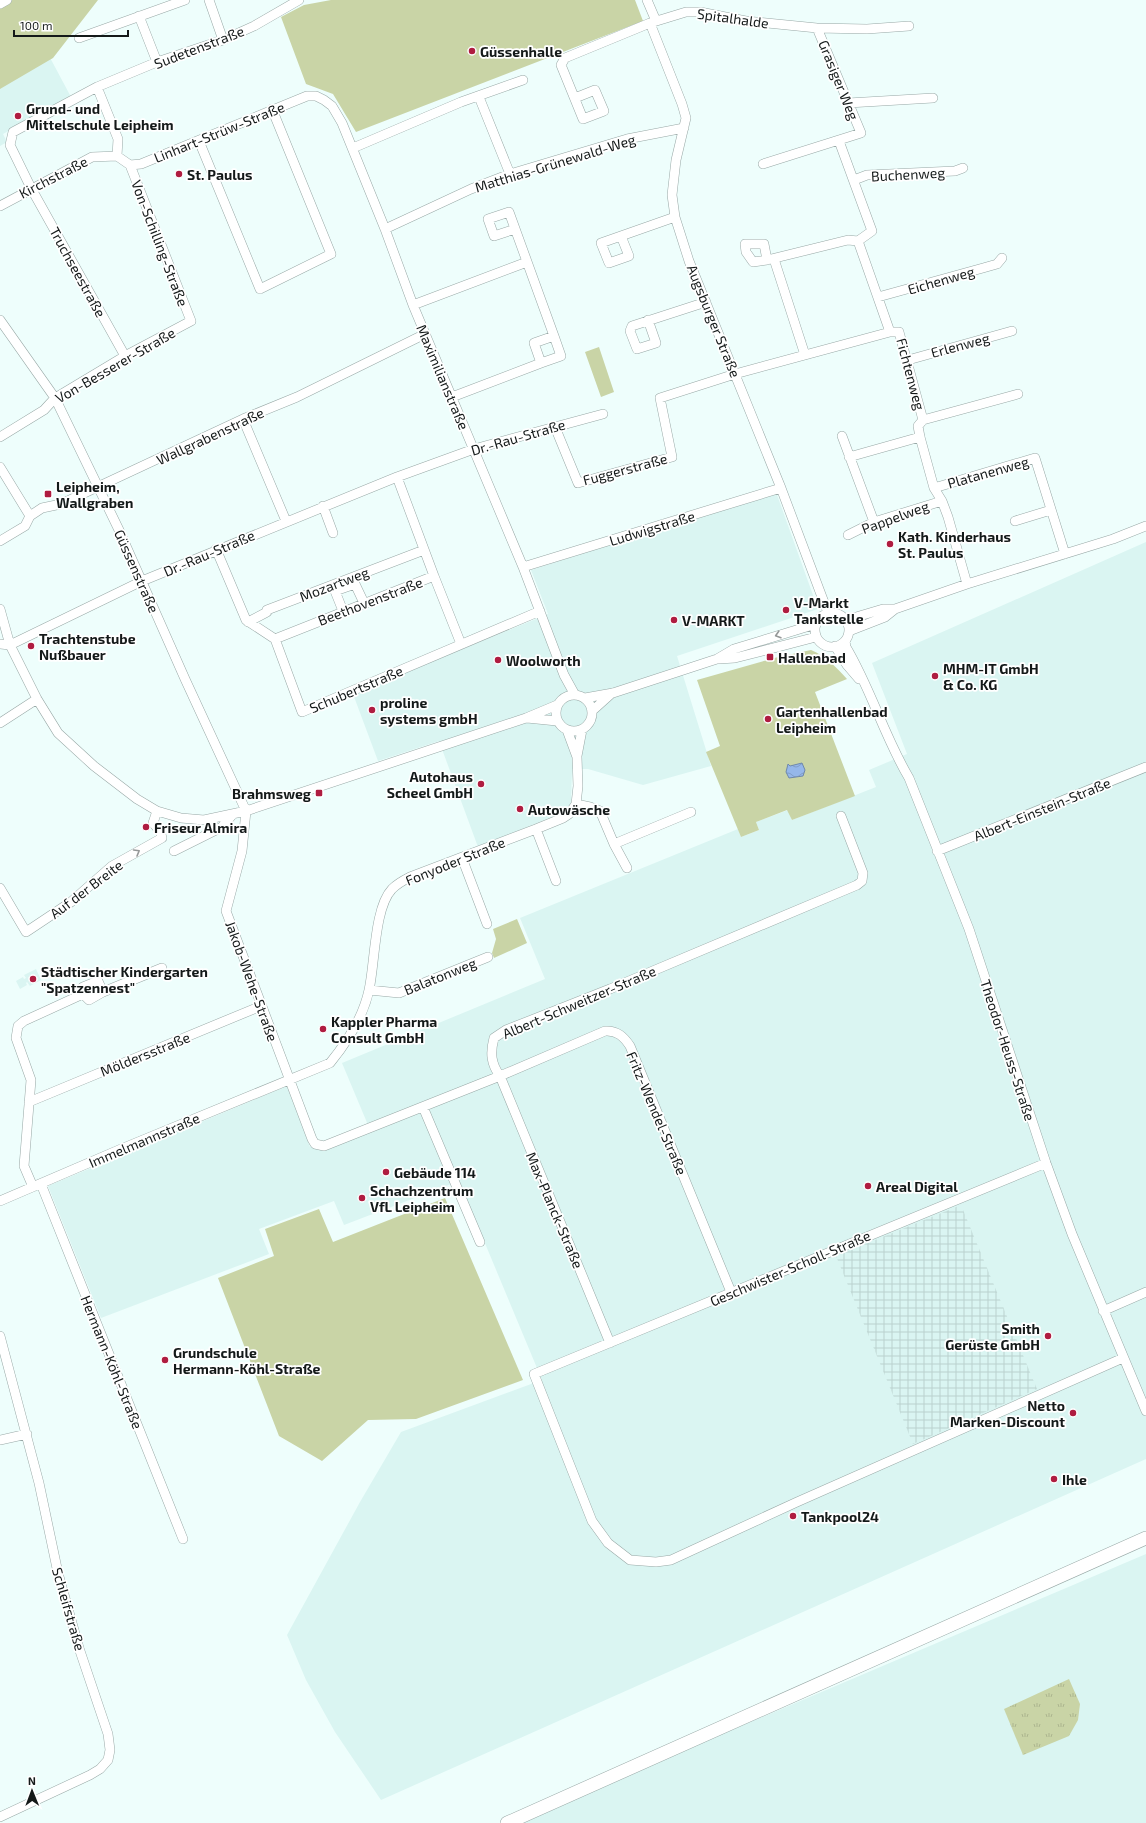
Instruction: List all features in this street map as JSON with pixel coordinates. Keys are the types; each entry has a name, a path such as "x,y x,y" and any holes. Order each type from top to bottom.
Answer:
{"main road":[{"path":"508,1823 1146,1538"}],"street":[{"path":"0,4 7,0"},
{"path":"79,38 185,0"},
{"path":"209,0 223,40"},
{"name":"Sudetenstraße","path":"31,188 10,145 13,132 97,88 157,62 223,40 254,26 299,0"},
{"name":"Augsburger Straße","path":"647,0 653,22 686,118 676,160 672,195 675,216 689,261 781,488 828,614"},
{"name":"Spitalhalde","path":"575,98 561,65 565,58 653,22 686,12 700,12 746,21 817,28 867,29 909,26"},
{"path":"139,16 157,62"},
{"name":"Grasiger Weg","path":"763,164 839,141 860,133 817,28"},
{"path":"353,148 461,102 479,97 523,80"},
{"path":"97,88 118,138 117,156 130,165"},
{"name":"Linhart-Strüw-Straße","path":"130,165 141,164 307,96"},
{"name":"Maximilianstraße","path":"307,96 316,96 332,106 342,123 386,229 413,305 523,568 564,674 575,695"},
{"path":"479,97 510,174"},
{"path":"848,103 933,98"},
{"path":"199,141 260,289 331,254 272,110"},
{"name":"Matthias-Grünewald-Weg","path":"386,229 471,189 510,174 627,139 684,128"},
{"name":"Grasiger Weg","path":"839,141 872,231 858,241"},
{"name":"Kirchstraße","path":"0,206 31,188 92,157 117,156"},
{"name":"Von-Schilling-Straße","path":"130,165 191,321"},
{"name":"Buchenweg","path":"854,180 867,175 956,171 963,168"},
{"name":"Truchseestraße","path":"31,188 125,356"},
{"path":"621,236 675,216"},
{"path":"452,397 561,356 515,229"},
{"path":"734,374 805,355 890,332 858,241 848,240 771,260 805,355"},
{"name":"Eichenweg","path":"878,297 997,264 1002,258"},
{"path":"413,305 527,262"},
{"path":"648,320 706,302"},
{"name":"Güssenstraße","path":"0,320 55,398 98,485 246,811"},
{"name":"Von-Besserer-Straße","path":"0,437 44,410 55,398 125,356 191,321"},
{"name":"Erlenweg","path":"908,360 1012,331"},
{"name":"Fichtenweg","path":"890,332 899,332 908,360 923,420 918,426 920,437 934,488 942,501 967,584"},
{"name":"Wallgrabenstraße","path":"0,541 25,526 30,516 42,508 61,504 98,485 152,462 243,419 297,397 425,334"},
{"path":"541,363 534,343 554,336"},
{"name":"Fuggerstraße","path":"555,427 578,484 672,456 660,398 734,374"},
{"path":"923,420 1018,394"},
{"name":"Dr.-Rau-Straße","path":"10,645 142,581 216,549 397,476 474,449 603,414"},
{"path":"243,419 286,521"},
{"path":"842,436 874,522"},
{"path":"849,457 920,437"},
{"name":"Platanenweg","path":"934,488 1035,458 1065,554"},
{"path":"0,467 30,516"},
{"name":"Beethovenstraße","path":"275,639 434,576 397,476"},
{"name":"Ludwigstraße","path":"523,568 781,488"},
{"name":"Pappelweg","path":"848,535 874,522 942,501"},
{"path":"323,506 334,533"},
{"path":"1015,520 1051,510"},
{"path":"846,620 883,609 895,609 967,584 1113,539 1146,526"},
{"path":"216,549 246,620 275,639"},
{"name":"Mozartweg","path":"248,622 268,612 266,610 424,550"},
{"path":"434,576 461,644"},
{"path":"343,611 335,591 355,584 364,603"},
{"path":"0,609 3,628 10,645 37,699 58,733 92,764 137,799 157,811 181,818 204,820 246,811 526,718 557,705 566,697 575,695 584,698 590,704 592,711 589,723 582,730 577,757 578,795 576,804 600,811 614,844 627,868"},
{"path":"849,631 885,617 895,609"},
{"name":"Schubertstraße","path":"275,639 302,712 540,610"},
{"path":"828,614 838,614 846,620 849,631 845,641 835,646 824,645 816,637 816,624 820,617 828,614"},
{"path":"584,698 613,693 717,659 734,649 816,624"},
{"path":"717,659 735,658 816,637"},
{"name":"Theodor-Heuss-Straße","path":"845,641 846,648 868,689 900,763 909,778 969,929 1046,1163 1072,1234 1146,1411"},
{"path":"0,644 10,645"},
{"name":"Theodor-Heuss-Straße","path":"835,646 847,665 868,689"},
{"name":"Maximilianstraße","path":"564,674 566,697"},
{"path":"592,711 613,693"},
{"path":"0,723 37,699"},
{"path":"557,705 557,721"},
{"path":"526,718 557,721 568,730 577,757"},
{"path":"568,730 582,730"},
{"name":"Albert-Einstein-Straße","path":"937,851 1146,767"},
{"name":"Fonyoder Straße","path":"288,1080 330,1063 344,1047 354,1030 369,990 380,914 385,899 392,889 410,877 563,818 569,814 576,804"},
{"name":"Auf der Breite","path":"0,888 26,932 72,902 112,866 162,838 160,831 153,823 157,811"},
{"name":"Jakob-Wehe-Straße","path":"246,811 242,851 226,911 288,1080"},
{"path":"614,844 691,812"},
{"path":"174,851 222,827 233,814"},
{"name":"Albert-Schweitzer-Straße","path":"500,1076 493,1067 491,1049 494,1038 506,1030 624,983 857,885 862,881 863,873 842,816"},
{"path":"536,829 556,881"},
{"path":"462,858 487,924"},
{"name":"Balatonweg","path":"369,990 399,993 488,957"},
{"path":"103,992 98,981 83,987 83,994 89,1000 103,992 162,968"},
{"name":"Hermann-Köhl-Straße","path":"83,994 24,1021 18,1026 16,1038 31,1080 24,1166 37,1186 183,1540"},
{"name":"Möldersstraße","path":"29,1102 262,1006"},
{"name":"Fritz-Wendel-Straße","path":"500,1076 605,1031 617,1032 625,1038 630,1046 731,1292"},
{"path":"288,1080 312,1139 315,1144 324,1146 500,1076"},
{"name":"Max-Planck-Straße","path":"500,1076 610,1343"},
{"name":"Immelmannstraße","path":"0,1201 288,1080"},
{"path":"423,1107 480,1242"},
{"name":"Geschwister-Scholl-Straße","path":"1046,1163 534,1374 592,1521 608,1543 630,1560 656,1562 671,1560 797,1502 1124,1358"},
{"path":"1103,1311 1146,1292"},
{"name":"Schleifstraße","path":"0,1336 27,1434 58,1573 79,1648 103,1714 110,1750 108,1760 100,1769 0,1816"},
{"path":"0,1440 27,1434"}],"shaded area":[{"name":"Grund- und Mittelschule Leipheim","path":"47,52 71,97 3,134 7,142 0,146 0,76"},
{"path":"776,492 818,609 677,656 711,766 643,785 588,769 572,769 571,803 564,812 478,847 439,741 378,761 353,694 548,614 531,570"},
{"path":"1146,542 1146,1459 381,1800 335,1732 306,1680 287,1635 360,1502 401,1432 542,1380 459,1181 344,1225 334,1201 259,1229 269,1254 101,1318 48,1186 287,1086 310,1147 368,1125 342,1063 545,979 520,918 738,829 741,837 759,830 756,822 788,810 792,820 876,787 869,770 907,754 872,663"},
{"name":"Städtischer Kindergarten \"Spatzennest\"","path":"36,969 41,980 30,986 27,982 27,985 20,989 16,981 23,977 24,979 26,978 24,975"},
{"path":"961,1205 1037,1389 913,1444 836,1256"},
{"path":"1146,1554 1146,1823 513,1823"}],"green space":[{"path":"12,0 98,0 53,58 0,89 0,6"},
{"path":"331,0 635,0 643,21 356,132 333,94 306,84 281,17 304,5"},
{"path":"599,347 614,392 601,397 585,352"},
{"name":"Gartenhallenbad Leipheim","path":"811,650 835,666 847,679 815,692 855,796 792,820 787,810 756,822 759,830 741,837 706,752 720,746 697,680 778,657"},
{"path":"517,919 527,943 494,958 492,953 496,939 493,929"},
{"path":"445,1198 523,1380 416,1419 368,1420 322,1461 279,1436 218,1278 274,1256 265,1229 319,1209 333,1242"},
{"path":"1069,1679 1080,1704 1078,1720 1069,1736 1023,1755 1004,1709"}],"water":[{"path":"802,763 805,770 803,776 789,778 786,772 788,764 790,766"}],"place":[{"name":"Güssenhalle","path":"472,51"},
{"name":"Grund- und Mittelschule Leipheim","path":"18,116"},
{"name":"St. Paulus","path":"179,174"},
{"name":"Leipheim, Wallgraben","path":"48,494"},
{"name":"Kath. Kinderhaus St. Paulus","path":"890,544"},
{"name":"V-Markt Tankstelle","path":"786,610"},
{"name":"V-MARKT","path":"674,620"},
{"name":"Trachtenstube Nußbauer","path":"31,646"},
{"name":"Hallenbad","path":"770,657"},
{"name":"Woolworth","path":"498,660"},
{"name":"MHM-IT GmbH & Co. KG","path":"935,676"},
{"name":"proline systems gmbH","path":"372,710"},
{"name":"Gartenhallenbad Leipheim","path":"768,719"},
{"name":"Autohaus Scheel GmbH","path":"481,784"},
{"name":"Brahmsweg","path":"319,793"},
{"name":"Autowäsche","path":"520,809"},
{"name":"Friseur Almira","path":"146,827"},
{"name":"Städtischer Kindergarten \"Spatzennest\"","path":"33,979"},
{"name":"Kappler Pharma Consult GmbH","path":"323,1029"},
{"name":"Gebäude 114","path":"386,1172"},
{"name":"Areal Digital","path":"868,1186"},
{"name":"Schachzentrum VfL Leipheim","path":"362,1198"},
{"name":"Smith Gerüste GmbH","path":"1048,1336"},
{"name":"Grundschule Hermann-Köhl-Straße","path":"165,1360"},
{"name":"Netto Marken-Discount","path":"1073,1413"},
{"name":"Ihle","path":"1054,1479"},
{"name":"Tankpool24","path":"793,1516"}]}
